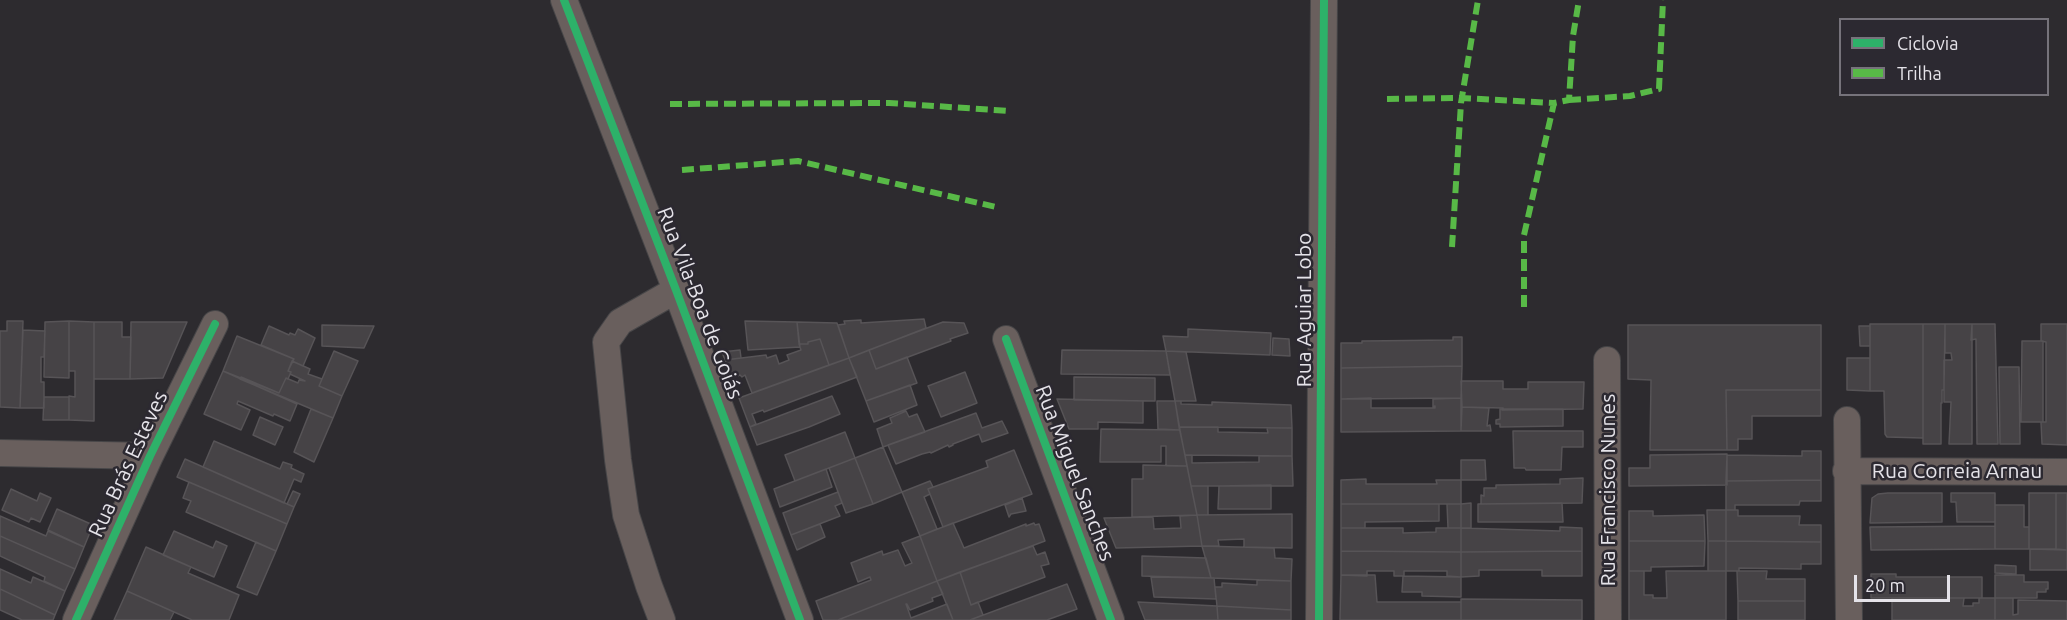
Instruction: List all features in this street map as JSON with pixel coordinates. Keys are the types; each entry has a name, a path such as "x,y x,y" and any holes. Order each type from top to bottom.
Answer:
{"street":[{"name":"Rua Vila-Boa de Goiás","path":"564,0 800,620"},
{"name":"Rua Aguiar Lobo","path":"1319,620 1324,0"},
{"path":"662,620 626,515 606,342 620,322 676,290"},
{"name":"Rua Brás Esteves","path":"76,620 150,456 214,324"},
{"name":"Rua Miguel Sanches","path":"1006,339 1111,620"},
{"name":"Rua Francisco Nunes","path":"1608,360 1608,620"},
{"path":"1847,420 1849,620"},
{"path":"0,453 150,456"},
{"name":"Rua Correia Arnau","path":"1846,471 2067,472"}],"building":[{"path":"924,319 926,328 849,358 838,325 845,324 844,321 861,320 861,323"},
{"path":"7,321 23,321 20,408 0,407 0,331 7,331"},
{"path":"69,321 69,378 44,377 45,322"},
{"path":"69,321 94,322 94,421 69,420 69,396 75,397 75,371 69,371"},
{"path":"745,321 797,322 800,347 748,350"},
{"path":"94,322 122,322 122,337 131,337 130,379 94,379"},
{"path":"131,322 187,322 163,378 130,379"},
{"path":"797,322 837,323 849,358 829,365 820,339 808,342 808,344 799,344"},
{"path":"943,322 964,323 968,333 876,369 869,350"},
{"path":"1870,324 1923,324 1923,438 1887,437 1885,434 1884,391 1870,391"},
{"path":"1923,324 1945,324 1941,444 1923,444"},
{"path":"1945,324 1972,324 1972,444 1949,444 1951,402 1944,402 1944,360 1952,360 1951,353 1945,353"},
{"path":"1972,324 1995,324 1998,444 1977,444 1976,339 1971,340"},
{"path":"2041,324 2067,324 2067,445 2042,444 2041,422 2046,422 2046,342 2041,341"},
{"path":"322,325 374,326 364,348 322,346"},
{"path":"1628,325 1821,325 1821,390 1726,390 1727,450 1650,450 1651,380 1628,379"},
{"path":"269,326 289,335 290,333 295,335 298,329 315,338 303,366 292,361 294,359 261,345"},
{"path":"1859,326 1870,326 1870,346 1860,346"},
{"path":"1188,329 1271,333 1270,355 1166,351 1163,336 1188,337"},
{"path":"23,330 45,331 44,357 41,357 44,408 20,408"},
{"path":"237,336 294,359 288,371 291,372 288,379 286,378 279,393 223,371"},
{"path":"1453,337 1462,337 1462,366 1341,368 1341,343 1453,340"},
{"path":"1273,338 1289,339 1290,356 1272,355"},
{"path":"820,339 829,365 752,393 745,375 732,378 725,360 766,355 767,358 776,355 779,364 789,360 787,355 801,350 799,344 808,344 808,342"},
{"path":"2022,341 2043,341 2043,422 2021,422"},
{"path":"740,350 741,358 725,360 722,352"},
{"path":"869,350 876,369 907,357 917,383 866,401 849,358"},
{"path":"1062,350 1166,351 1170,375 1061,374"},
{"path":"334,351 358,361 342,396 319,386"},
{"path":"1166,351 1186,352 1196,401 1175,401"},
{"path":"849,358 857,377 764,412 763,410 752,414 756,424 750,427 739,398"},
{"path":"1847,358 1870,358 1870,391 1847,390"},
{"path":"292,361 310,369 308,374 322,379 319,386 342,396 333,418 240,379 241,377 279,393 286,378 298,383 299,380 305,381 288,371"},
{"path":"1462,366 1461,398 1341,399 1341,368"},
{"path":"1999,367 2019,367 2020,444 2000,444"},
{"path":"223,371 297,404 290,421 238,401 237,404 250,410 241,430 204,414"},
{"path":"965,372 977,403 941,417 928,386"},
{"path":"1074,377 1155,378 1155,401 1074,400"},
{"path":"1461,381 1503,381 1503,389 1528,389 1528,382 1584,382 1583,409 1502,410 1503,408 1462,407"},
{"path":"910,385 917,405 874,422 866,401"},
{"path":"1726,390 1821,390 1821,416 1752,416 1752,439 1738,439 1738,450 1727,450"},
{"path":"832,396 840,414 757,445 750,427"},
{"path":"44,397 69,397 69,420 43,420"},
{"path":"1371,398 1371,408 1435,408 1433,399 1461,398 1461,431 1341,432 1341,399"},
{"path":"1057,399 1143,401 1143,423 1098,422 1098,429 1069,429"},
{"path":"1157,401 1175,401 1180,430 1158,429"},
{"path":"1175,401 1181,401 1181,404 1212,405 1212,402 1291,405 1292,428 1179,427"},
{"path":"1462,407 1489,408 1487,426 1490,425 1491,431 1461,431"},
{"path":"311,409 333,418 314,462 294,452"},
{"path":"1500,409 1563,409 1563,426 1500,427 1500,424 1496,424 1496,420 1500,419"},
{"path":"906,411 909,417 917,414 925,432 883,447 877,429 892,423 890,418"},
{"path":"976,413 982,428 1002,421 1008,433 982,442 979,434 949,447 948,445 896,464 888,445"},
{"path":"260,417 283,427 275,445 253,435"},
{"path":"1179,427 1218,427 1218,432 1268,433 1267,428 1292,428 1292,456 1185,455"},
{"path":"1101,429 1180,430 1187,466 1166,466 1166,446 1161,446 1161,462 1100,462"},
{"path":"1513,431 1583,431 1583,447 1562,447 1561,470 1514,468"},
{"path":"845,432 855,458 795,481 785,455"},
{"path":"214,441 280,469 283,462 292,465 291,468 304,474 301,482 294,479 284,503 203,467"},
{"path":"883,447 902,492 873,504 855,458"},
{"path":"1014,450 1032,494 943,527 928,489 988,467 986,461"},
{"path":"1802,451 1821,451 1821,480 1726,481 1727,455 1802,456"},
{"path":"1727,454 1727,485 1629,486 1629,468 1650,468 1650,455"},
{"path":"1185,455 1192,455 1192,463 1259,462 1259,456 1292,456 1293,486 1191,486"},
{"path":"855,458 873,504 846,513 829,468"},
{"path":"185,459 294,507 287,524 177,477"},
{"path":"1461,460 1485,460 1486,480 1461,480"},
{"path":"1143,465 1187,466 1197,515 1132,517 1132,479 1143,479"},
{"path":"826,469 832,487 780,507 774,489"},
{"path":"1583,478 1582,503 1481,504 1484,488 1496,488 1496,485 1560,484 1560,479"},
{"path":"1366,479 1366,484 1437,484 1436,480 1461,480 1461,504 1341,504 1341,480"},
{"path":"1821,480 1821,501 1800,501 1799,505 1735,505 1735,510 1726,510 1726,481"},
{"path":"930,481 933,487 928,489 930,494 924,497 937,529 920,536 902,492"},
{"path":"189,482 287,524 276,551 186,512 191,501 183,498"},
{"path":"1271,485 1271,509 1218,509 1219,486"},
{"path":"1191,486 1208,486 1208,515 1197,515"},
{"path":"11,489 37,501 40,493 51,498 40,522 31,518 29,522 2,510"},
{"path":"293,491 300,494 294,507 287,504"},
{"path":"838,492 842,503 835,506 840,516 791,535 783,513"},
{"path":"1942,493 1942,522 1870,523 1872,498 1878,494"},
{"path":"1951,493 1995,493 1995,522 1957,522 1956,502 1951,502"},
{"path":"2029,493 2056,493 2056,549 2029,549"},
{"path":"2056,493 2067,493 2067,550 2056,549"},
{"path":"1022,498 1026,511 1011,514 1009,517 1005,505"},
{"path":"1471,503 1471,528 1461,528 1461,504"},
{"path":"1562,503 1563,522 1478,522 1478,504"},
{"path":"1341,504 1439,504 1439,521 1365,522 1365,528 1341,528"},
{"path":"1447,504 1461,504 1461,528 1448,528"},
{"path":"1995,505 2024,505 2024,527 2029,527 2029,549 1995,549"},
{"path":"57,509 93,525 84,547 48,530"},
{"path":"1707,510 1726,510 1726,541 1708,541"},
{"path":"1726,510 1738,510 1738,516 1800,516 1799,525 1821,525 1821,542 1726,541"},
{"path":"1629,511 1653,511 1653,516 1704,515 1705,541 1629,541"},
{"path":"1292,514 1292,548 1244,547 1244,539 1218,540 1219,546 1202,546 1197,515"},
{"path":"1197,515 1202,546 1116,548 1104,518 1153,517 1154,529 1181,528 1180,516"},
{"path":"0,516 46,536 48,531 84,547 75,569 0,536"},
{"path":"953,523 964,548 1034,523 1039,524 1045,541 937,581 920,536"},
{"path":"820,524 825,537 797,550 791,535"},
{"path":"1995,526 1995,549 1871,550 1870,527"},
{"path":"1560,527 1582,528 1582,551 1461,552 1461,528 1560,531"},
{"path":"1341,528 1403,528 1403,533 1436,532 1436,528 1461,528 1461,552 1341,551"},
{"path":"174,531 213,548 216,541 227,546 214,577 163,555"},
{"path":"0,536 75,569 65,591 44,581 45,577 0,556"},
{"path":"920,536 937,581 838,620 823,620 816,601 871,580 870,577 858,582 851,563 882,551 883,555 898,550 905,566 912,563 902,543"},
{"path":"1629,541 1705,541 1704,566 1651,567 1651,571 1629,571"},
{"path":"1708,541 1726,541 1726,571 1708,571"},
{"path":"1726,541 1821,542 1821,564 1801,564 1801,569 1739,568 1739,571 1726,571"},
{"path":"256,542 276,551 257,595 237,587"},
{"path":"1033,546 1037,555 1045,552 1049,564 1041,566 1045,577 971,605 960,572"},
{"path":"1202,546 1274,548 1275,558 1292,559 1291,581 1211,578"},
{"path":"146,547 191,567 188,573 239,595 229,620 192,620 127,591"},
{"path":"2030,549 2067,550 2067,570 2030,570"},
{"path":"1341,551 1461,552 1461,577 1447,576 1447,571 1404,571 1404,576 1394,576 1394,571 1367,571 1367,576 1341,575"},
{"path":"1582,551 1582,576 1542,576 1542,570 1479,570 1479,576 1461,577 1461,552"},
{"path":"1142,556 1206,558 1211,578 1142,576"},
{"path":"1995,565 2016,566 2016,574 1995,573"},
{"path":"0,569 31,583 33,577 65,591 55,615 0,589"},
{"path":"1629,571 1644,571 1644,595 1653,595 1653,598 1667,598 1666,571 1726,571 1726,620 1629,620"},
{"path":"1737,571 1767,571 1766,579 1805,579 1805,601 1738,601"},
{"path":"960,572 971,605 978,602 983,615 970,620 953,620 937,581"},
{"path":"1871,574 1896,574 1896,577 1982,577 1982,598 1871,598"},
{"path":"1341,575 1375,575 1377,602 1461,602 1461,620 1340,620"},
{"path":"1995,575 2024,575 2024,582 2048,582 2048,589 2046,592 2037,592 2037,598 1995,598"},
{"path":"1403,576 1461,577 1461,597 1422,596 1422,592 1402,592"},
{"path":"1151,577 1214,578 1216,599 1154,597"},
{"path":"1257,580 1291,581 1291,610 1217,606 1215,587 1222,587 1222,583 1257,585"},
{"path":"937,581 943,594 932,598 933,601 910,610 906,604 911,618 947,604 953,620 838,620"},
{"path":"1067,584 1077,609 1047,620 970,620"},
{"path":"0,589 55,615 53,620 22,620 0,610"},
{"path":"127,591 174,612 170,620 114,620"},
{"path":"1892,598 1964,598 1963,606 1973,606 1973,603 1979,603 1979,598 1995,598 1995,620 1892,620"},
{"path":"1995,598 2013,598 2013,615 2018,614 2018,600 2067,601 2067,620 1995,620"},
{"path":"1461,599 1582,600 1582,620 1461,620"},
{"path":"1738,601 1805,601 1805,620 1738,620"},
{"path":"1138,602 1217,606 1218,620 1145,620"},
{"path":"1217,606 1291,610 1291,620 1218,620"}],"marked path":[{"path":"1452,247 1461,103 1478,0"},
{"path":"1524,307 1524,235 1554,103 1569,100 1573,36 1579,0"},
{"path":"1569,100 1630,96 1659,89 1663,0"},
{"path":"1387,99 1461,98 1554,103"},
{"path":"670,104 889,103 1010,111"},
{"path":"682,170 798,161 996,207"}],"cycle path":[{"path":"564,0 800,620"},
{"path":"1319,620 1324,0"},
{"path":"76,620 150,456 215,324"},
{"path":"1006,339 1111,620"}]}
